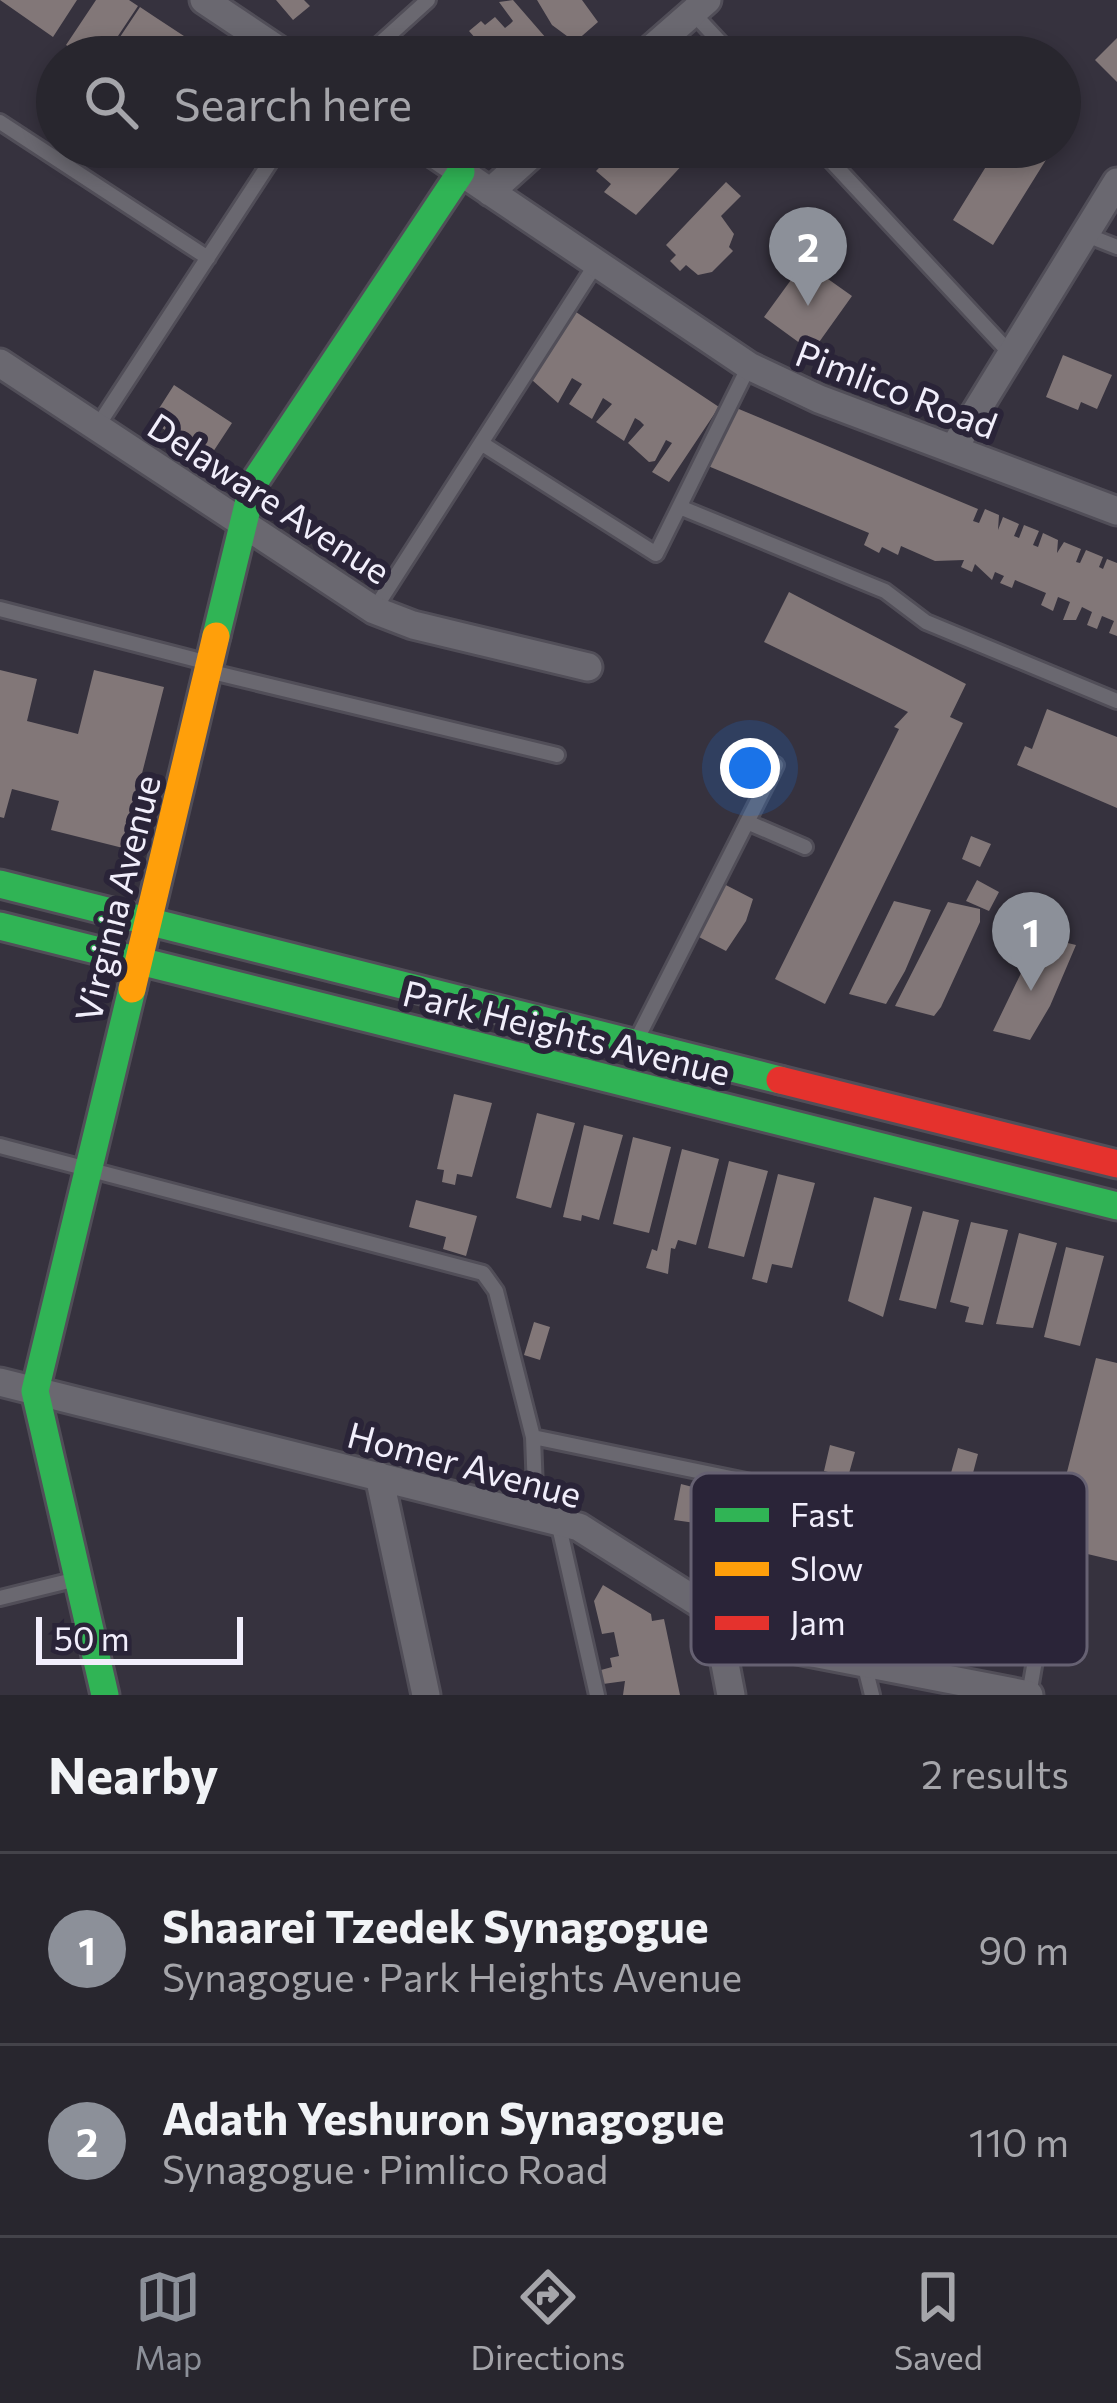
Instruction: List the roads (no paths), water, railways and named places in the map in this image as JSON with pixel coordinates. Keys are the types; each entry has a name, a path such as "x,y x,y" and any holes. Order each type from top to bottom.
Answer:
{"main road":[{"name":"Virginia Avenue","path":"105,1695 34,1391 254,484 461,172"},
{"name":"Park Heights Avenue","path":"0,884 1117,1163"},
{"name":"Park Heights Avenue","path":"0,926 1117,1206"}],"street":[{"path":"204,0 258,36"},
{"path":"666,36 700,6"},
{"name":"Pimlico Road","path":"455,168 748,366 1117,511"},
{"path":"490,192 517,168"},
{"path":"953,449 1117,182"},
{"name":"Delaware Avenue","path":"0,363 374,610 413,625 588,667"},
{"name":"Homer Avenue","path":"0,1382 547,1519 611,1544 691,1600"},
{"path":"379,1476 426,1695"},
{"path":"725,1665 731,1695"},
{"name":"Homer Avenue","path":"875,1665 1022,1694"}],"lane":[{"path":"388,36 428,0"},
{"path":"700,6 720,36"},
{"path":"0,122 36,146"},
{"path":"70,168 208,258"},
{"path":"97,428 266,168"},
{"path":"838,168 1010,352"},
{"path":"1084,234 1117,247"},
{"path":"374,610 596,264"},
{"path":"481,443 656,554 748,366"},
{"path":"682,508 885,591 926,622 1117,700"},
{"path":"0,608 209,667 557,754"},
{"path":"635,1044 776,765"},
{"path":"747,822 805,847"},
{"path":"994,1176 1011,1137"},
{"path":"0,1145 483,1274 496,1291 533,1437 547,1519 597,1695"},
{"path":"533,1437 708,1473"},
{"path":"0,1598 78,1578"},
{"path":"872,1695 875,1665"}],"place":[{"name":"Adath Yeshuron Synagogue","path":"808,306"},
{"name":"Shaarei Tzedek Synagogue","path":"1031,991"}]}
